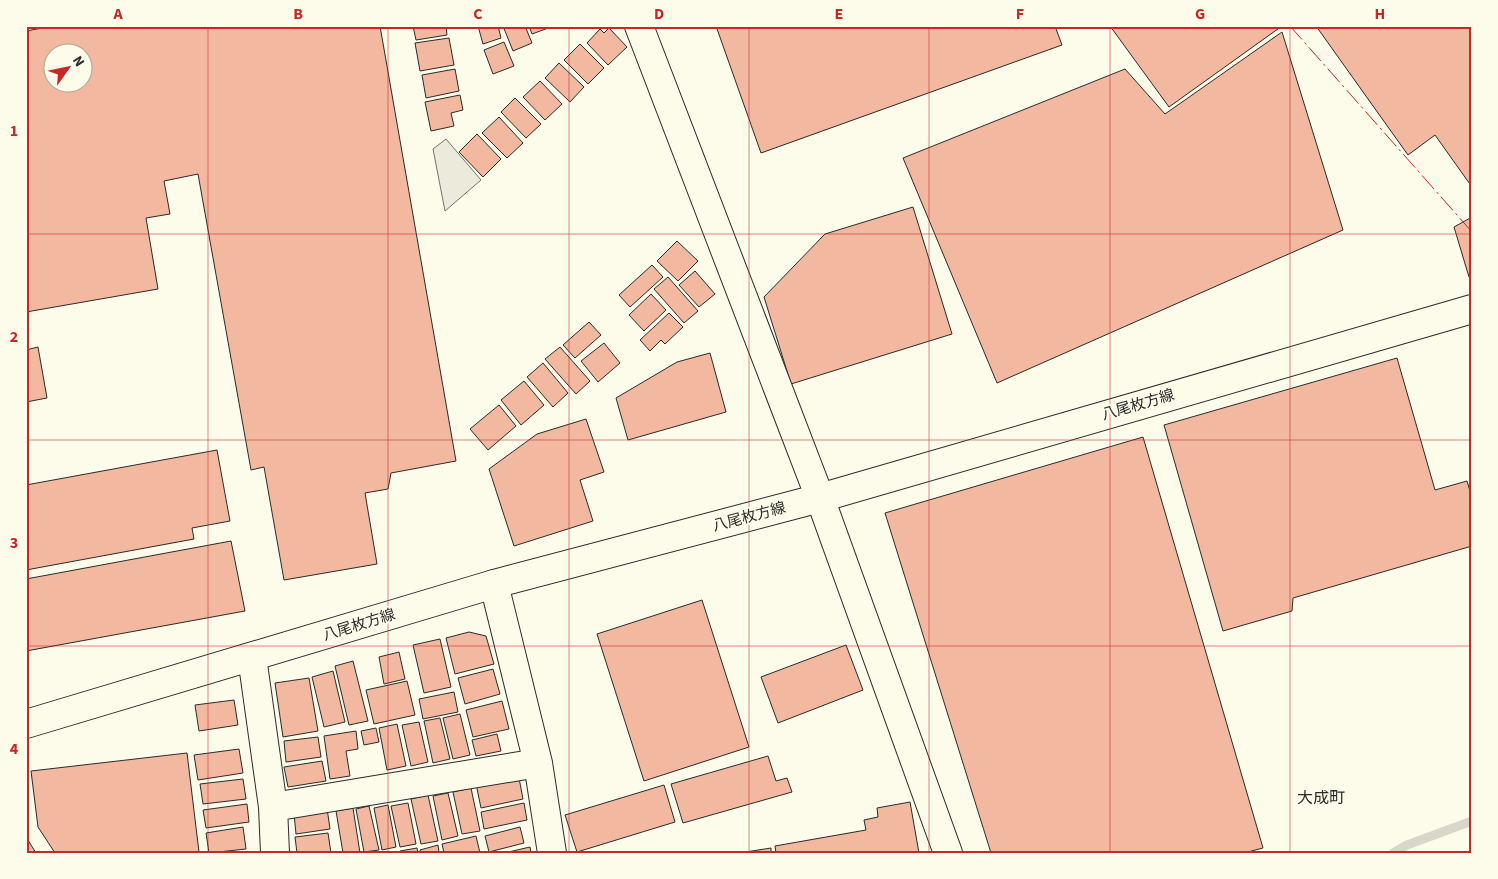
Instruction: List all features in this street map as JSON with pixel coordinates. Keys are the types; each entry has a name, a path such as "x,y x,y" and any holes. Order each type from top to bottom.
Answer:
{"street":[{"path":"639,26 820,498 948,853"},
{"name":"八尾枚方線","path":"26,724 494,584 820,498 1472,308"},
{"path":"494,584 538,763 552,853"},
{"path":"252,657 273,807 275,853"},
{"path":"273,807 538,763"}],"shaded area":[{"path":"446,139 481,180 445,211 433,149"}],"building":[{"path":"53,26 380,26 456,461 391,473 388,489 365,493 377,564 284,580 264,467 251,470 198,174 164,181 170,214 146,218 158,289 26,312 26,31"},
{"path":"413,26 446,26 447,35 416,40"},
{"path":"478,26 498,26 501,38 483,44"},
{"path":"503,26 525,26 532,43 513,51"},
{"path":"529,26 550,26 551,27 532,34"},
{"path":"716,26 1055,26 1062,45 761,153"},
{"path":"1110,26 1282,26 1169,107"},
{"path":"1316,26 1472,26 1472,187 1435,135 1408,155"},
{"path":"609,28 627,47 608,65 587,43 600,29 604,33"},
{"path":"1282,32 1343,230 997,383 903,158 1125,69 1165,114"},
{"path":"449,38 454,65 420,71 415,43"},
{"path":"504,42 514,66 493,74 484,50"},
{"path":"580,44 604,68 588,84 564,60"},
{"path":"559,63 584,87 570,102 545,78"},
{"path":"455,69 459,91 426,98 422,75"},
{"path":"540,81 562,104 545,120 523,97"},
{"path":"460,95 463,110 451,113 454,126 431,131 425,102"},
{"path":"515,98 541,124 526,138 501,112"},
{"path":"499,117 523,143 507,158 482,133"},
{"path":"477,134 501,159 483,177 459,152"},
{"path":"913,207 952,334 791,384 764,297 825,234"},
{"path":"1472,217 1472,275 1469,277 1454,227"},
{"path":"677,241 698,261 678,281 657,261"},
{"path":"652,265 663,277 630,307 619,295"},
{"path":"695,271 715,294 699,307 679,285"},
{"path":"668,277 698,311 684,323 654,289"},
{"path":"651,294 666,310 644,331 629,315"},
{"path":"669,313 683,327 665,344 661,340 650,351 640,340"},
{"path":"589,322 601,335 575,358 563,345"},
{"path":"604,343 620,363 598,382 581,361"},
{"path":"38,347 47,398 26,402 26,350"},
{"path":"560,347 590,381 576,394 545,359"},
{"path":"710,353 726,412 628,440 616,398 677,362"},
{"path":"1397,358 1435,490 1467,481 1472,498 1472,546 1293,598 1292,611 1223,631 1164,425"},
{"path":"543,363 568,393 553,407 527,377"},
{"path":"524,381 544,405 521,425 501,400"},
{"path":"499,405 516,426 488,450 470,429"},
{"path":"586,419 604,472 580,480 593,521 514,546 489,469 537,434"},
{"path":"1143,437 1263,848 1244,853 991,853 885,513"},
{"path":"217,450 230,521 192,528 194,539 26,570 26,485"},
{"path":"231,541 245,611 26,651 26,579"},
{"path":"702,600 749,747 644,781 597,634"},
{"path":"469,632 486,636 494,664 455,674 446,638"},
{"path":"440,639 451,687 424,693 413,645"},
{"path":"846,645 863,690 778,723 761,677"},
{"path":"399,652 405,679 384,684 379,657"},
{"path":"353,661 368,721 349,725 335,666"},
{"path":"493,669 500,694 465,704 458,678"},
{"path":"333,671 345,722 324,727 312,677"},
{"path":"309,678 318,731 283,737 275,683"},
{"path":"407,681 415,715 374,724 366,690"},
{"path":"454,692 458,712 423,719 419,699"},
{"path":"234,700 238,725 199,731 195,705"},
{"path":"502,701 509,729 473,737 466,710"},
{"path":"460,714 470,755 453,759 443,718"},
{"path":"440,718 450,759 433,763 424,721"},
{"path":"419,722 428,762 411,766 402,725"},
{"path":"397,724 406,766 387,770 379,728"},
{"path":"376,728 379,742 364,745 361,731"},
{"path":"356,731 358,749 346,751 350,776 330,779 324,736"},
{"path":"497,734 501,751 476,756 472,740"},
{"path":"318,737 321,757 286,762 284,741"},
{"path":"239,749 243,773 198,780 194,755"},
{"path":"187,753 199,852 55,853 38,827 31,771"},
{"path":"768,756 776,781 787,778 792,792 683,823 671,784"},
{"path":"322,761 326,781 288,787 284,767"},
{"path":"519,778 523,799 481,808 475,779"},
{"path":"243,779 246,799 203,804 200,784"},
{"path":"664,785 675,822 577,852 565,815"},
{"path":"471,788 480,831 462,834 453,792"},
{"path":"448,793 458,836 442,840 433,796"},
{"path":"428,795 438,841 421,844 411,799"},
{"path":"910,802 919,853 776,853 775,846 866,830 864,820 878,817 877,808"},
{"path":"408,803 416,844 400,847 391,806"},
{"path":"524,803 527,820 484,829 481,812"},
{"path":"247,804 249,822 206,828 203,810"},
{"path":"388,805 396,847 382,850 374,808"},
{"path":"369,806 379,850 364,852 356,809"},
{"path":"327,808 330,829 296,834 294,813"},
{"path":"353,808 360,853 343,853 336,811"},
{"path":"243,827 246,849 209,853 206,833"},
{"path":"520,827 524,843 489,852 485,836"},
{"path":"328,833 331,853 297,853 295,837"},
{"path":"476,836 480,853 444,853 442,844"},
{"path":"26,837 36,853 26,853"},
{"path":"438,845 439,853 421,853 420,850"},
{"path":"530,847 531,853 504,853"},
{"path":"417,848 418,853 400,853 400,851"},
{"path":"771,848 771,853 739,853"}],"waterway":[{"path":"1393,853 1407,845 1472,821"}],"power":[{"path":"1290,26 1472,232"}],"district":[{"name":"大成町","path":"1321,798"}]}
